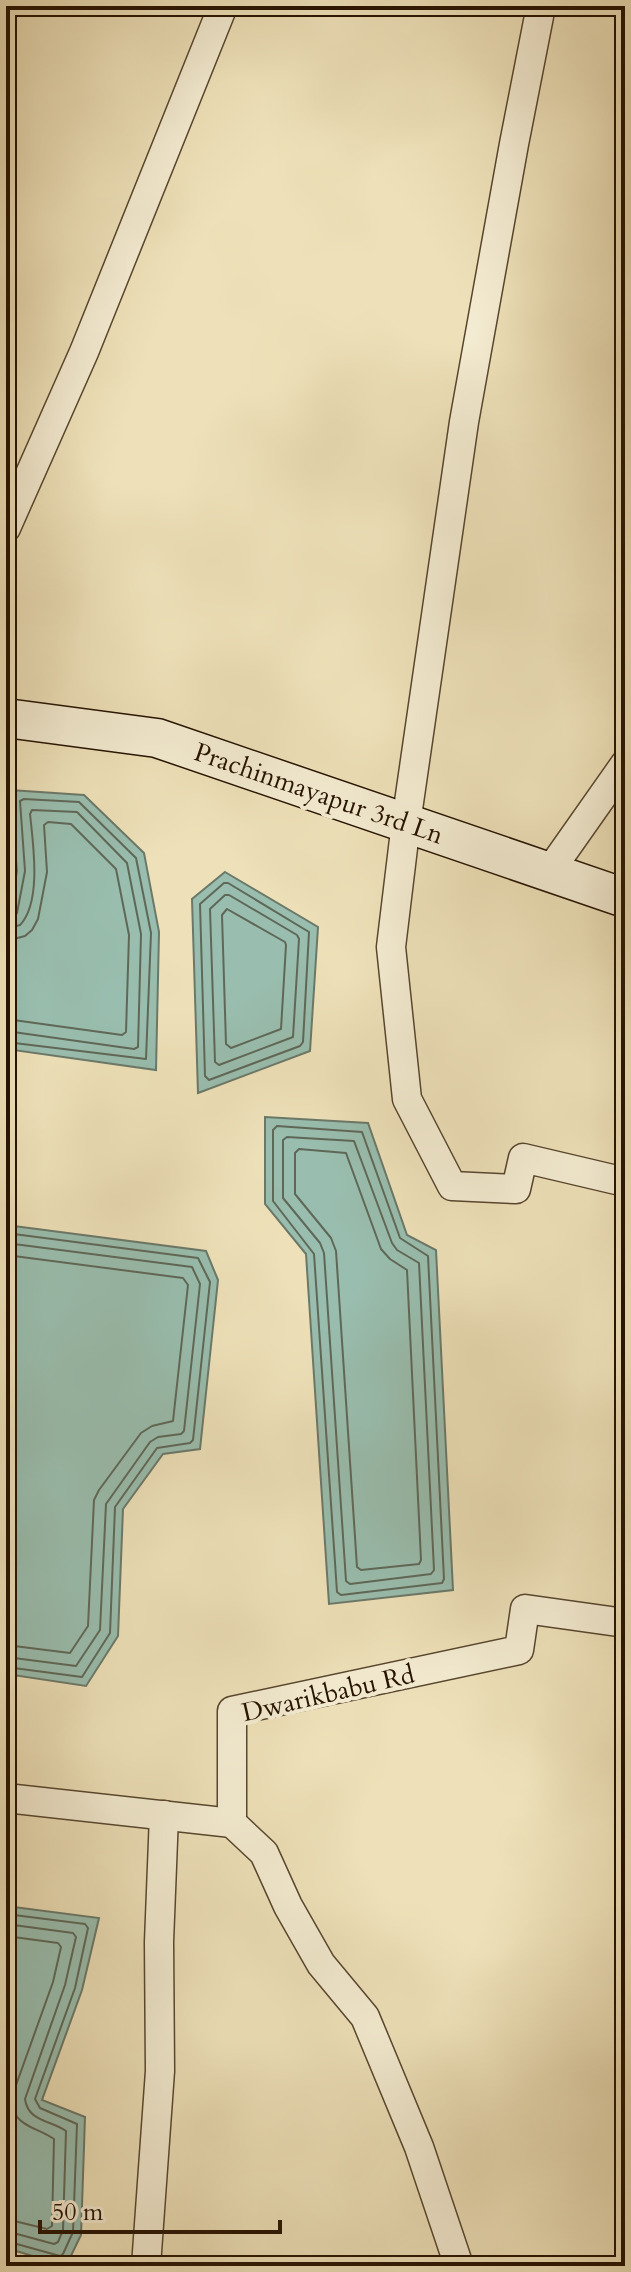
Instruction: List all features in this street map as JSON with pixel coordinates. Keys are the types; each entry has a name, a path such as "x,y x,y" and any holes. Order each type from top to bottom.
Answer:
{"main road":[{"name":"Prachinmayapur 3rd Ln","path":"6,718 157,738 625,898"}],"street":[{"path":"6,528 84,352 223,6"},
{"path":"541,6 464,422 391,947 407,1099 452,1186 516,1189 523,1158 625,1182"},
{"path":"549,872 625,764"},
{"name":"Dwarikbabu Rd","path":"232,1823 232,1711 519,1650 525,1609 625,1623"},
{"path":"6,1798 232,1823 264,1853 288,1906 321,1964 365,2017 419,2147 459,2266"},
{"path":"146,2266 160,2071 159,1942 164,1815"}],"water":[{"path":"10,790 84,795 144,853 159,932 156,1070 6,1049 6,929 17,871"},
{"path":"225,872 318,927 310,1051 198,1093 192,899"},
{"path":"265,1117 368,1123 407,1235 436,1250 453,1590 329,1604 306,1254 265,1204"},
{"path":"6,1225 206,1251 218,1280 200,1449 163,1454 123,1509 118,1636 86,1686 6,1674"},
{"path":"6,1906 99,1918 82,1990 42,2100 85,2117 81,2235 66,2266 6,2248"}]}
